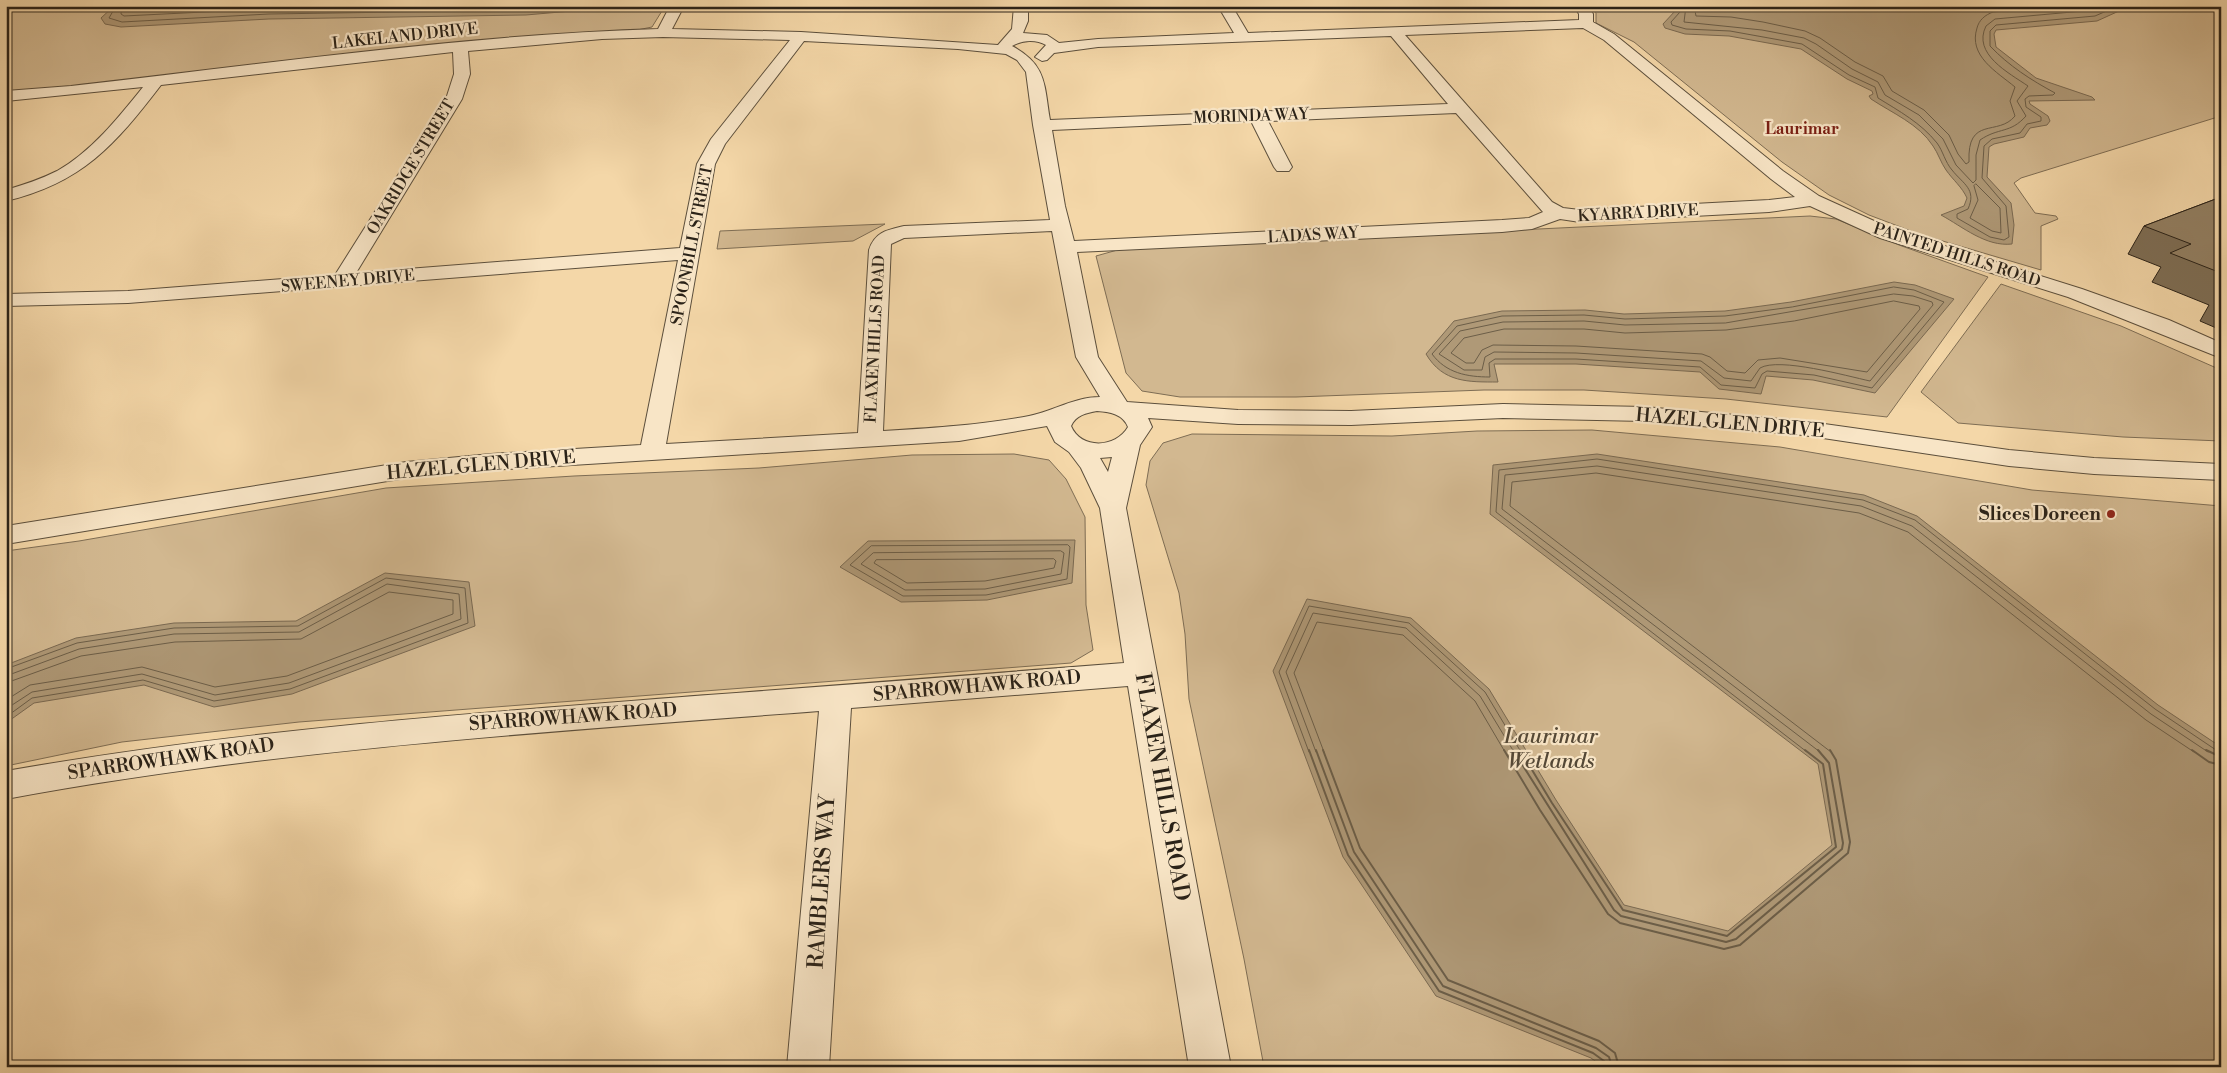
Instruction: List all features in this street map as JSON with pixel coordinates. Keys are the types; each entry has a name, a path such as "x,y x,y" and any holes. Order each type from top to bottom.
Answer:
{"street":[{"path":"663,33 676,6"},
{"path":"1225,6 1243,37"},
{"path":"1022,13 1034,33 1048,45 1586,24 1586,14 1581,6"},
{"path":"1022,13 1017,34 1009,46 1034,72 1041,125 1087,357 1105,388 1122,408"},
{"name":"PAINTED HILLS ROAD","path":"1586,24 1609,37 1777,175 1812,200 1887,234 2075,293 2161,325 2221,351"},
{"name":"KYARRA DRIVE","path":"1395,32 1545,206 1558,213 1580,216 1768,206 1812,200"},
{"name":"LAKELAND DRIVE","path":"6,96 156,82 562,37 663,33 801,36 1009,46 1026,54 1048,45"},
{"name":"SPOONBILL STREET","path":"652,452 706,164 717,143 801,36"},
{"path":"1034,72 1048,45"},
{"name":"OAKRIDGE STREET","path":"341,281 454,99 462,74 460,48"},
{"path":"6,196 47,181 73,168 117,128 156,82"},
{"name":"MORINDA WAY","path":"1041,125 1461,108"},
{"path":"1257,116 1282,167"},
{"name":"LADAS WAY","path":"1066,248 1502,226 1532,223 1558,213"},
{"name":"FLAXEN HILLS ROAD","path":"870,438 879,250 882,241 891,235 904,232 1060,225"},
{"name":"SWEENEY DRIVE","path":"6,300 128,297 689,253"},
{"path":"1071,411 1087,357"},
{"name":"HAZEL GLEN DRIVE","path":"6,534 406,470 491,462 959,434 1029,423 1097,404 1122,408 1238,417 1352,418 1503,411 1645,414 1803,428 2010,458 2094,466 2221,472"},
{"name":"FLAXEN HILLS ROAD","path":"1114,518 1130,442 1140,428 1138,421 1122,408"},
{"name":"FLAXEN HILLS ROAD","path":"1071,411 1061,420 1060,433 1094,467 1114,518 1143,673 1210,1067"},
{"name":"HAZEL GLEN DRIVE","path":"959,434 1104,450 1168,427 1238,417"},
{"name":"SPARROWHAWK ROAD","path":"6,784 72,772 177,757 398,730 836,698 1143,673"},
{"name":"RAMBLERS WAY","path":"808,1067 836,698"}],"green space":[{"path":"6,6 665,6 652,27 637,30 479,42 164,78 6,93"},
{"path":"1592,6 2208,6 2221,9 2221,116 2021,178 2014,183 2035,213 2056,216 2058,219 2041,226 2041,270 1919,234 1869,215 1829,195 1782,162 1634,42 1596,23 1596,13"},
{"path":"1810,216 1836,219 1899,245 1988,277 1887,417 1726,399 1584,390 1484,390 1296,397 1180,397 1142,391 1126,373 1096,256 1121,249"},
{"path":"885,224 853,241 717,249 720,231"},
{"path":"2001,284 2121,326 2221,370 2221,441 2123,437 1958,423 1921,392"},
{"name":"Laurimar Wetlands","path":"1592,430 1780,447 2032,490 2221,506 2221,1067 1264,1067 1244,959 1189,699 1185,634 1179,593 1146,485 1150,461 1163,443 1192,434 1392,436 1477,431"},
{"path":"1014,454 1049,460 1066,479 1085,517 1086,605 1093,650 1071,663 299,722 122,742 6,766 6,551 79,541 386,488 574,476 759,468 912,455"}],"water":[{"path":"114,6 591,6 571,11 526,15 269,19 121,27 105,24 101,18"},
{"path":"1671,6 2130,6 2097,21 1996,30 1994,34 1996,47 2036,78 2092,97 2095,100 2029,101 2030,104 2048,116 2050,121 2047,125 2030,128 2024,137 1994,144 1989,147 1987,177 2011,203 2014,225 2012,244 2002,244 1975,235 1941,215 1964,206 1967,198 1965,194 1946,170 1927,138 1913,125 1871,99 1869,96 1873,94 1872,91 1847,79 1801,49 1729,36 1685,34 1665,28 1663,24 1676,10"},
{"path":"1894,282 1915,285 1954,299 1875,393 1813,380 1766,376 1761,394 1719,389 1700,372 1576,364 1494,364 1498,382 1477,382 1449,376 1440,371 1426,354 1454,321 1502,311 1585,310 1624,314 1725,311 1791,302"},
{"path":"1597,454 1864,495 1917,516 2158,705 2221,747 2221,1067 1603,1067 1591,1058 1436,996 1343,857 1273,671 1307,599 1411,618 1489,689 1556,800 1624,905 1728,931 1832,845 1818,764 1490,514 1493,465"},
{"path":"1075,540 1072,583 987,600 901,602 840,567 868,541"},
{"path":"385,573 469,582 475,626 292,694 214,707 144,685 34,703 6,723 6,665 76,638 174,623 296,621"}],"building":[{"path":"2221,197 2221,273 2170,253 2191,244 2144,226"}],"place":[{"name":"Slices Doreen","path":"2111,514"}],"district":[{"name":"Laurimar","path":"1802,129"}]}
